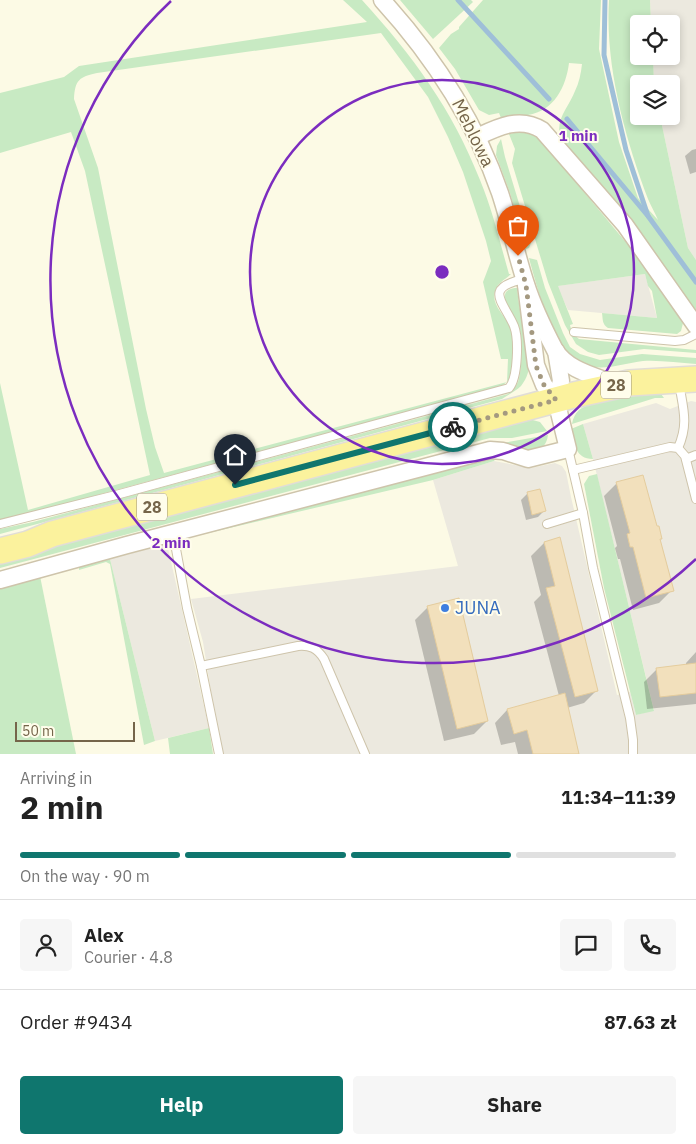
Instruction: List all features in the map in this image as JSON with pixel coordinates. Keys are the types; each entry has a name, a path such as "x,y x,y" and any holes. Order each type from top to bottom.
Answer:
{"main road":[{"name":"28","path":"0,552 28,544 52,534 556,400 618,385 687,379"},
{"name":"28","path":"0,542 52,534"}],"street":[{"name":"Meblowa","path":"382,0 426,53 461,105 477,136 500,192 525,282 536,366 544,385 556,400"},
{"path":"477,136 516,122 530,124 542,130 630,231 696,326"},
{"name":"Meblowa","path":"525,282 555,350 561,381 556,400"},
{"name":"Meblowa","path":"555,350 568,364 618,385"},
{"path":"0,580 490,450 503,451 528,459 568,449 556,400"}],"lane":[{"path":"0,524 116,495 510,388 514,382 516,371 517,337 514,326 502,307 500,293 502,287 508,283 525,282"},
{"path":"574,332 675,341 684,340 696,334"},
{"path":"678,448 684,433 687,379"},
{"path":"573,470 670,447 678,448 684,453 686,458 696,499"},
{"path":"568,449 583,513 593,568 630,718 633,754"},
{"path":"686,458 696,455"},
{"path":"546,524 583,513"},
{"path":"173,533 187,608 219,754"},
{"path":"201,666 298,646 313,648 324,659 365,754"}],"shaded area":[{"path":"650,0 696,0 696,260 688,248 662,125 680,125 680,75 654,75 653,65 680,65 680,15 651,15"},
{"path":"645,274 657,318 568,310 557,286"},
{"path":"691,401 696,402 696,754 221,754 203,642 191,599 458,566 433,480 494,461 531,468 555,463 562,466 566,472 617,695 630,692 636,715 654,710 583,424 656,403 670,409"},
{"path":"167,544 209,728 155,741 110,559"}],"green space":[{"path":"343,0 362,0 398,42 430,84 457,130 485,192 509,274 511,274 498,286 494,296 496,305 511,330 514,350 509,379 507,381 508,359 501,359 483,282 491,261 463,172 428,97 381,33 91,74 79,80 75,87 74,99 98,168 146,409 155,447 164,473 506,382 501,387 0,521 0,383 28,510 150,475 85,171 71,132 0,153 0,93 64,77 79,66 367,22"},
{"path":"400,0 471,0 473,2 433,39"},
{"path":"483,0 601,0 599,49 619,142 638,198 658,220 648,199 624,126 610,51 609,25 609,0 650,0 651,15 630,15 630,65 653,65 654,75 630,75 630,125 662,125 688,248 696,260 696,314 642,235 561,139 559,126 580,78 582,64 569,63 562,89 545,109 528,115 501,118 499,113 489,115 479,110 455,69 439,48"},
{"path":"519,132 532,134 544,144 634,252 683,323 681,331 677,334 608,328 605,325 602,313 657,318 652,291 648,286 645,274 558,286 573,324 570,325 572,333 579,339 696,350 696,353 644,349 599,355 588,352 576,344 565,325 548,282 512,163 515,149 509,134"},
{"path":"501,139 531,243 529,248 526,249 510,193 496,155 497,146"},
{"path":"529,258 537,260 545,288 563,333 570,347 580,354 600,360 642,354 696,358 696,364 643,361 612,367 594,367 576,360 567,353 554,333 535,281"},
{"path":"517,288 528,341 529,369 521,386 502,399 0,534 0,529 33,522 508,394 518,382 521,347 519,328 507,306 505,296 508,290"},
{"path":"661,394 664,398 655,398 572,424 579,410 593,404"},
{"path":"529,419 540,422 547,431 512,438 490,438 0,568 0,560"},
{"path":"583,424 593,459 582,456 576,449 571,429"},
{"path":"548,435 546,443 542,448 536,450 523,449 503,443"},
{"path":"487,458 496,458 494,461 433,480 196,536"},
{"path":"597,474 654,711 636,715 604,588 584,484 589,476"},
{"path":"110,559 155,741 144,745 110,564 106,562 79,570 79,567"},
{"path":"40,576 76,754 0,754 0,588"},
{"path":"209,728 213,754 170,754 168,738"}],"building":[{"path":"643,475 657,526 659,526 662,539 660,539 674,591 646,598 633,547 630,547 627,534 630,533 616,482"},
{"path":"540,489 546,511 532,515 527,492"},
{"path":"560,537 598,691 575,697 546,588 555,586 544,542"},
{"path":"459,598 488,721 457,729 427,606"},
{"path":"696,663 696,693 660,697 656,668"},
{"path":"565,693 579,754 533,754 527,730 514,734 507,709"}],"waterway":[{"path":"458,0 549,99"},
{"path":"605,0 604,55 626,150 648,216"},
{"path":"567,119 648,216 696,282"}],"way so far":[{"path":"453,427 556,400 544,385 536,366 526,285 518,256"}],"place":[{"name":"JUNA","path":"445,608"}],"route":[{"path":"235,485 453,427"}]}
